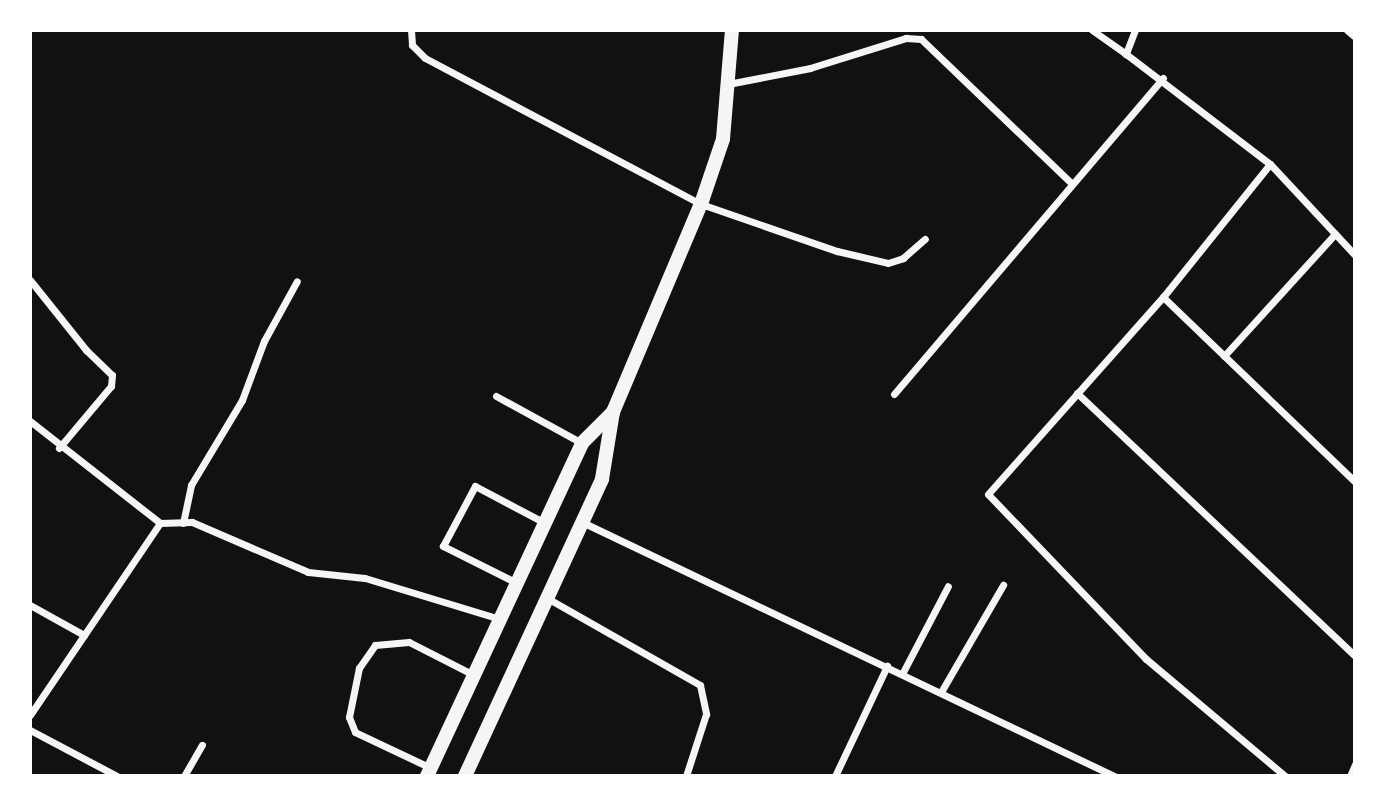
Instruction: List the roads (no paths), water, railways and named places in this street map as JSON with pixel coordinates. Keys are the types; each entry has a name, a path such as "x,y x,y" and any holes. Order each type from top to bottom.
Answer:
{"main road":[{"path":"465,776 602,479 613,412 701,204 723,139 732,30"},
{"path":"429,772 582,443 613,412"}],"street":[{"path":"411,30 412,45 425,58 701,204 837,251 888,263 903,258 925,239"},
{"path":"1092,30 1163,78 1270,164 1355,255"},
{"path":"1126,54 1135,30"},
{"path":"1347,30 1355,37"},
{"path":"728,84 810,68 906,38 921,39 1070,182"},
{"path":"894,394 1070,182 1163,78"},
{"path":"1270,164 1163,297 988,494 1146,659 1285,776"},
{"path":"1224,356 1335,234"},
{"path":"30,280 86,350 112,375 111,386 59,448"},
{"path":"183,523 191,485 242,400 264,341 297,281"},
{"path":"1163,297 1355,482"},
{"path":"1077,393 1355,656"},
{"path":"496,396 582,443"},
{"path":"30,421 59,448 160,523 183,523 308,572 365,578 500,619"},
{"path":"517,583 443,546 475,486 545,523"},
{"path":"582,522 1114,776"},
{"path":"30,715 160,523"},
{"path":"941,692 1003,585"},
{"path":"902,674 948,586"},
{"path":"547,598 700,685 706,714 686,776"},
{"path":"30,605 84,635"},
{"path":"429,772 355,732 349,717 359,668 375,645 409,642 474,675"},
{"path":"835,776 887,666"},
{"path":"30,730 117,776"},
{"path":"184,776 202,745"},
{"path":"1350,776 1355,764"}]}
